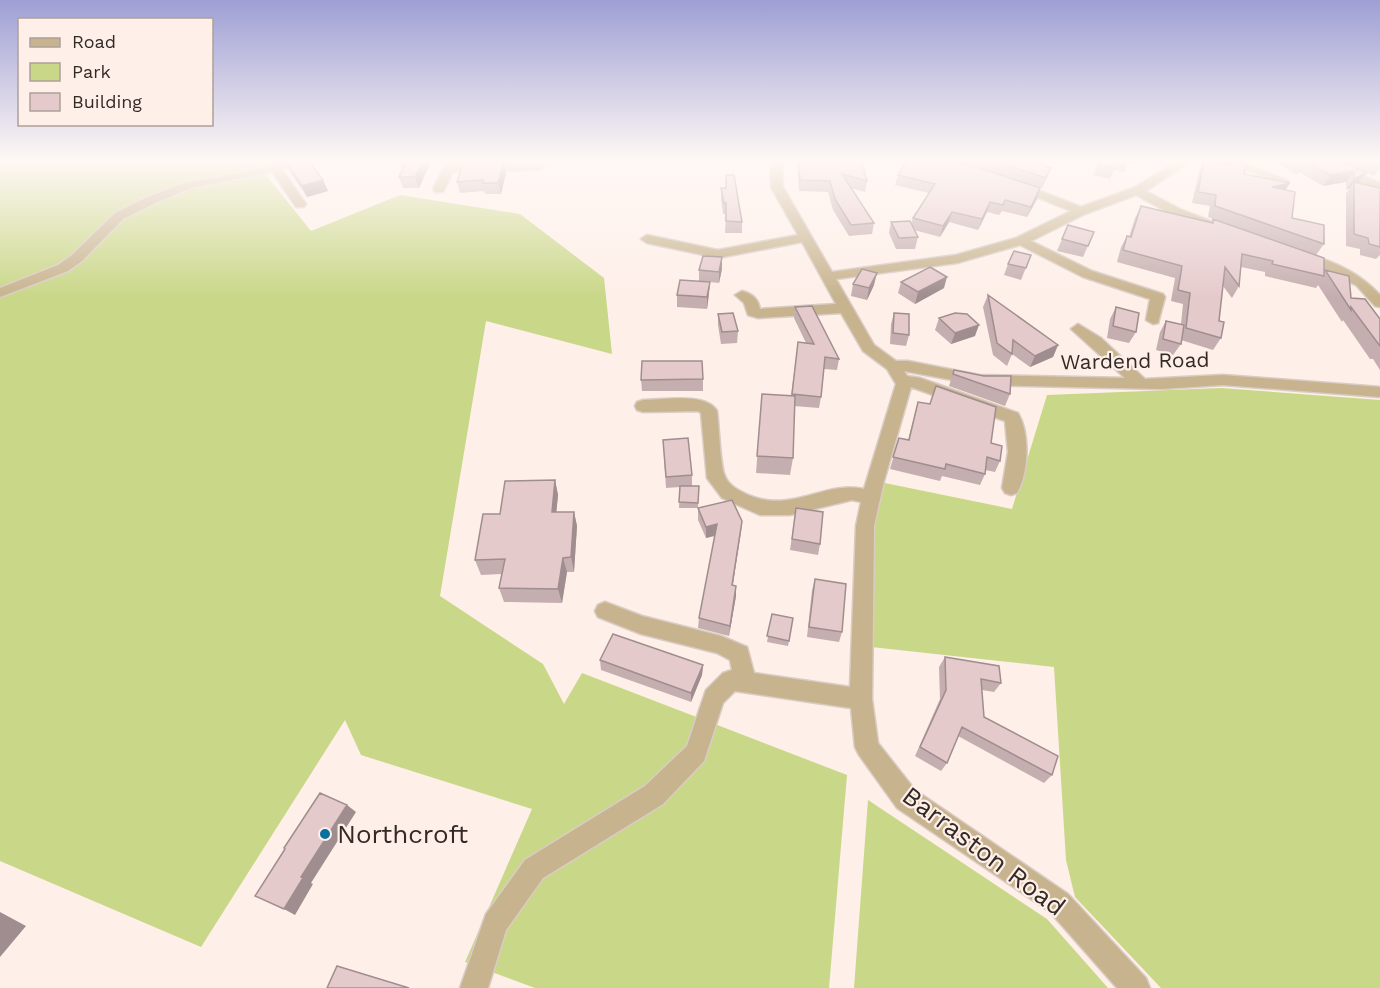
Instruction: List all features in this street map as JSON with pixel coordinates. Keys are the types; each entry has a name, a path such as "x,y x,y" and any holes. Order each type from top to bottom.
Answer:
{"street":[{"path":"0,294 63,268 119,216 141,205"},
{"path":"788,205 868,348 893,366 903,381 914,382 1012,417 1017,430 1017,460 1011,488"},
{"path":"1066,205 1081,211"},
{"path":"829,276 957,259 1021,241 1098,205"},
{"path":"1163,205 1234,234"},
{"path":"647,239 718,254 807,237"},
{"path":"1021,241 1069,268 1111,285 1158,297 1153,320"},
{"path":"1289,252 1337,270 1361,282 1380,303"},
{"path":"742,296 751,301 753,312 758,314 847,308"},
{"path":"1078,329 1104,347 1141,384"},
{"name":"Wardend Road","path":"893,366 908,366 978,380 1141,384 1223,380 1380,392"},
{"name":"Barraston Road","path":"903,381 864,526 861,699 867,747 906,799 1059,903 1136,988"},
{"path":"643,405 700,405 709,411 716,478 728,493 760,508 790,508 852,493 871,497"},
{"path":"605,611 641,625 721,645 739,654 745,682"},
{"path":"474,988 495,923 534,869 654,795 696,753 714,697 731,680 861,699"}],"green space":[{"path":"0,205 290,205 311,231 375,205 464,205 520,214 604,278 612,354 486,321 440,596 543,664 564,704 582,673 847,775 829,988 535,988 465,962 532,809 361,755 345,720 201,947 0,861"},
{"path":"1221,388 1380,400 1380,988 1161,988 1075,897 1066,860 1054,667 862,646 875,481 1012,509 1047,395"},
{"path":"868,800 1047,919 1108,988 854,988"}],"building":[{"path":"726,205 739,205 742,222 726,221"},
{"path":"839,205 862,205 874,223 851,225"},
{"path":"921,205 989,205 982,219 952,212 943,226 913,218"},
{"path":"1293,205 1292,218 1324,225 1324,244 1215,206"},
{"path":"1354,205 1380,205 1380,247 1369,244 1368,238 1354,234"},
{"path":"1141,206 1213,223 1213,219 1324,258 1324,276 1272,264 1273,261 1242,254 1239,286 1225,267 1219,321 1224,322 1221,338 1186,328 1190,293 1178,290 1182,266 1123,250 1127,236 1131,237"},
{"path":"910,221 918,237 899,238 891,222"},
{"path":"1068,225 1094,232 1088,246 1062,239"},
{"path":"1014,251 1031,255 1026,268 1008,264"},
{"path":"703,256 722,257 719,272 699,270"},
{"path":"930,267 947,277 918,292 901,282"},
{"path":"862,269 877,273 869,288 853,284"},
{"path":"1325,270 1349,276 1351,298 1365,299 1380,319 1380,346 1351,307 1351,310"},
{"path":"680,280 710,282 707,297 677,295"},
{"path":"988,295 1058,345 1035,356 1013,340 1012,354 997,343"},
{"path":"812,306 839,359 825,357 821,397 792,394 798,342 814,344 795,307"},
{"path":"1116,307 1139,313 1136,332 1113,326"},
{"path":"733,313 738,331 722,332 718,314"},
{"path":"894,313 909,314 909,335 893,333"},
{"path":"955,313 967,314 979,325 955,333 939,318"},
{"path":"1166,321 1184,325 1181,344 1163,339"},
{"path":"642,361 702,361 703,379 641,380"},
{"path":"954,370 984,376 1011,376 1010,394 953,374"},
{"path":"936,386 996,407 991,443 1002,446 1000,461 987,457 985,474 946,464 945,469 893,457 899,438 909,440 918,402 930,404"},
{"path":"762,394 795,396 793,458 757,456"},
{"path":"688,438 692,475 666,477 663,440"},
{"path":"555,480 552,512 574,512 571,557 563,558 558,589 499,588 505,559 475,560 483,514 500,514 505,481"},
{"path":"680,486 699,486 698,503 679,502"},
{"path":"732,500 742,521 732,585 736,586 730,626 699,618 717,524 706,527 698,508"},
{"path":"796,508 823,512 820,544 792,539"},
{"path":"815,579 846,584 842,632 809,627"},
{"path":"772,614 793,618 789,641 767,636"},
{"path":"613,634 703,665 691,693 600,660"},
{"path":"945,657 999,666 1001,683 981,679 984,717 1058,756 1052,775 962,727 947,763 920,747 946,690"},
{"path":"320,793 347,805 301,877 303,878 284,909 255,896 284,848"},
{"path":"337,966 409,988 327,988"}],"place":[{"name":"Northcroft","path":"325,834"}]}
